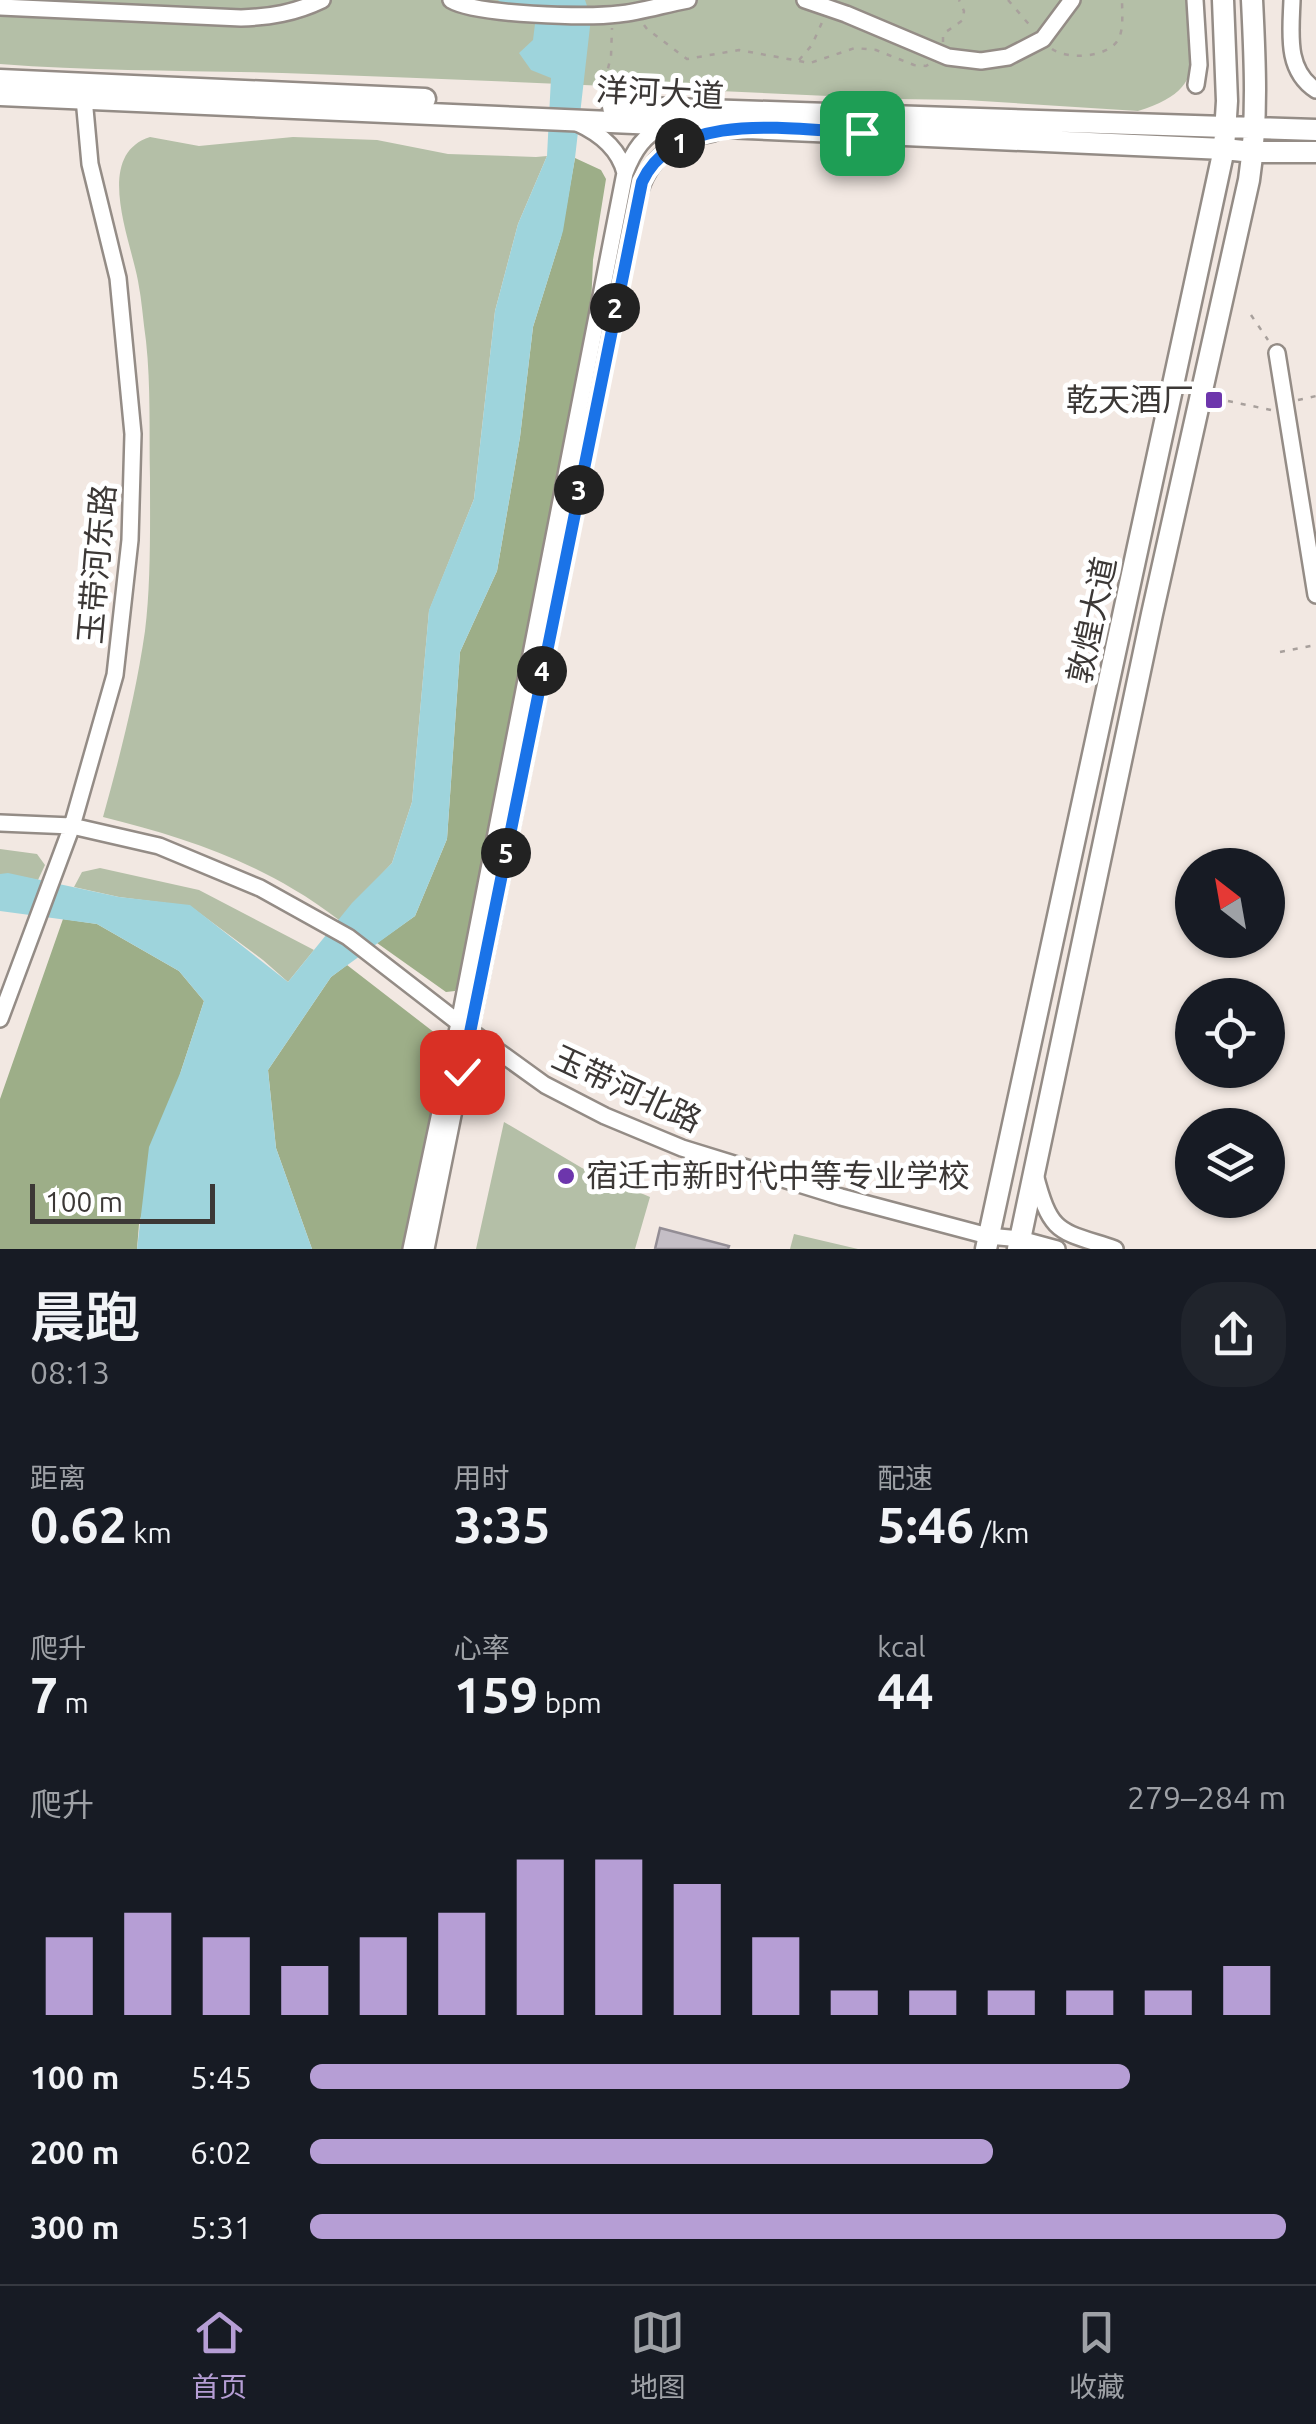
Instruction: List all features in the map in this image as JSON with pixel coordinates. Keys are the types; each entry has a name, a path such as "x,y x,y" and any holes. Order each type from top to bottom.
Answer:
{"main road":[{"name":"敦煌大道","path":"987,1242 1225,138 1223,0"},
{"name":"敦煌大道","path":"1015,1246 1253,152 1256,98 1252,0"},
{"name":"洋河大道","path":"0,80 652,123 691,110 1225,138 1253,152 1316,152"},
{"name":"洋河大道","path":"0,95 744,128 1225,138 1254,128 1316,130"}],"street":[{"path":"0,7 241,18 300,11 322,0"},
{"path":"451,0 476,8 515,12 606,15 688,0"},
{"path":"805,0 945,56 965,60 997,60 1043,39 1072,0"},
{"path":"1195,0 1199,65 1196,85"},
{"path":"1292,0 1291,53 1306,83 1316,90"},
{"name":"玉带河东路","path":"0,1019 72,826 115,675 130,540 134,434 118,278 90,164 84,98"},
{"path":"569,119 602,136 623,162 626,172"},
{"path":"426,1249 626,172 652,123"},
{"path":"410,1249 465,1028 652,123"},
{"path":"638,197 647,170 668,150 696,136 744,128"},
{"path":"1277,353 1308,495 1316,595"},
{"name":"玉带河北路","path":"0,822 72,826 159,846 260,888 348,937 545,1085 605,1116 682,1148 987,1242 1056,1249"},
{"path":"1034,1170 1044,1208 1062,1231 1115,1249"}],"path":[{"path":"636,11 647,30 687,59 739,50 810,63 855,48 876,50 926,66 945,56 943,34 963,20 959,0"},
{"path":"1008,0 1055,52 1066,56 1093,54 1116,43 1122,0"},
{"path":"798,61 812,45 826,7"},
{"path":"605,80 612,46 606,15"},
{"path":"1251,315 1277,353"},
{"path":"1228,401 1286,408 1316,396"},
{"path":"1280,652 1316,645"}],"green space":[{"path":"0,0 1187,0 1192,56 1191,70 1176,93 1138,111 966,100 39,67 0,64"},
{"path":"150,137 199,146 293,137 377,140 448,154 547,156 518,224 495,311 474,499 429,611 412,802 392,863 339,920 299,892 248,865 176,838 103,817 137,678 148,594 148,358 119,180 123,161 133,147"},
{"path":"575,158 601,170 606,179 593,260 591,307 460,980 455,991 446,992 377,943 415,916 447,839 460,652 497,571 520,437 533,327 561,237"},
{"path":"0,849 37,854 45,865 38,880 0,874"},
{"path":"100,868 199,890 314,950 288,982 190,906 74,887 82,872"},
{"path":"63,919 97,924 179,971 204,1001 139,1224 137,1249 0,1249 0,1099"},
{"path":"347,965 444,1040 448,1051 406,1249 312,1249 276,1148 268,1070 331,977"},
{"path":"504,1122 582,1168 650,1197 635,1249 476,1249"},
{"path":"794,1234 858,1249 790,1249"}],"water":[{"path":"498,0 585,0 591,18 563,231 533,327 520,437 497,571 460,652 447,839 415,916 331,977 268,1070 276,1148 312,1249 137,1249 149,1147 181,1071 204,1001 179,971 97,924 0,911 0,874 119,897 190,905 288,982 352,903 392,863 412,802 429,610 474,499 495,311 518,224 547,156 551,78 531,70 519,53 533,40 537,8"}],"building":[{"path":"660,1228 729,1246 655,1249"}],"place":[{"name":"乾天酒厂","path":"1214,400"},
{"name":"宿迁市新时代中等专业学校","path":"566,1176"}],"route":[{"path":"462,1072 638,197 647,170 668,150 696,136 744,128 862,133"}]}
